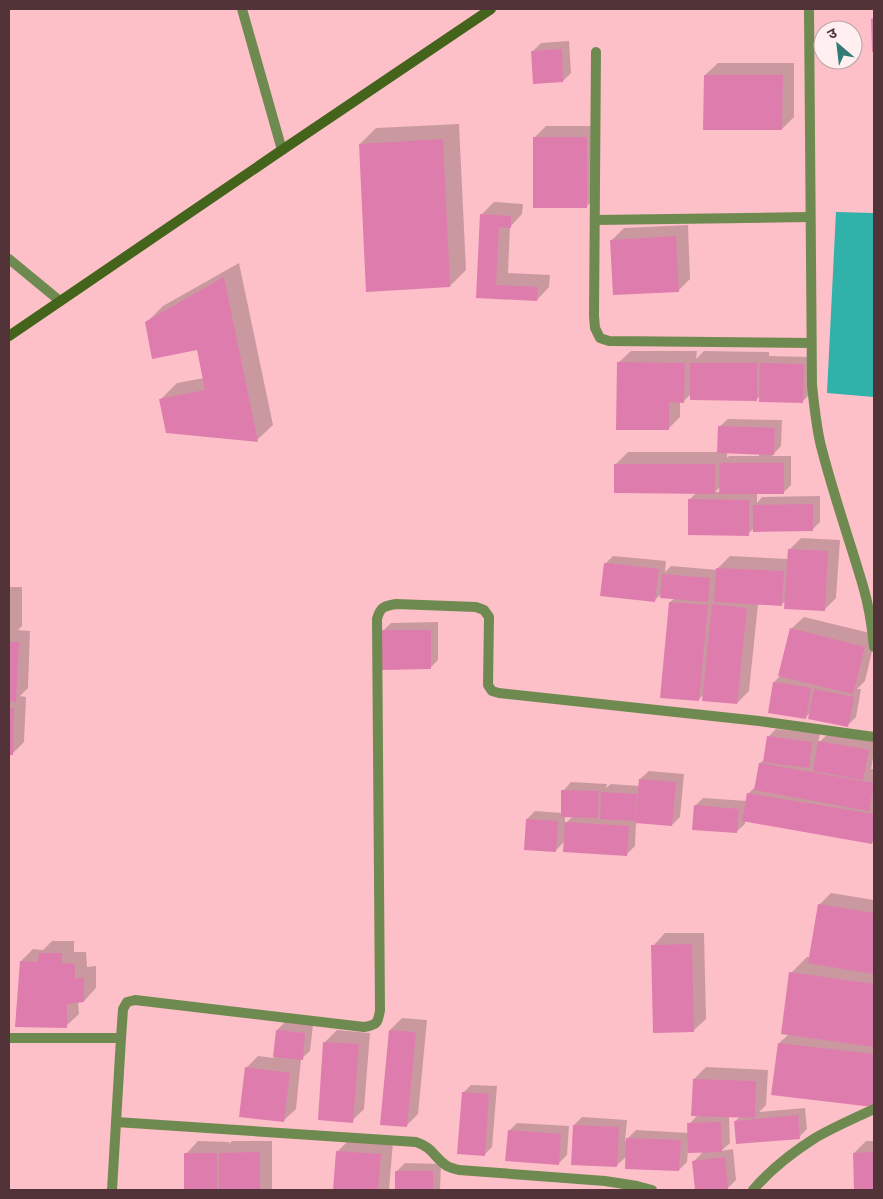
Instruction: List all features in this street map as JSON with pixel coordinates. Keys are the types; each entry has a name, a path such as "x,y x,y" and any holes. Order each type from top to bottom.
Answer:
{"street":[{"path":"242,9 282,150"},
{"path":"9,336 491,9"},
{"path":"809,9 811,343 814,414 829,474 864,588 874,647"},
{"path":"596,52 595,328 600,338 609,341 811,343"},
{"path":"595,220 810,217"},
{"path":"9,259 60,301"},
{"path":"112,1190 123,1009 127,1002 135,1000 364,1027 373,1026 379,1020 377,619 379,612 385,606 396,604 476,607 484,610 489,617 488,685 492,691 499,693 759,721 874,736"},
{"path":"9,1038 121,1038"},
{"path":"753,1190 784,1160 816,1138 874,1108"},
{"path":"116,1122 416,1142 432,1150 449,1167 459,1170 605,1181 652,1190"}],"water":[{"path":"836,212 874,213 874,397 827,393"}],"building":[{"path":"874,18 874,52 872,52 871,19"},
{"path":"562,49 563,82 533,84 531,51"},
{"path":"704,75 783,75 782,130 703,130"},
{"path":"533,137 587,137 587,208 533,208"},
{"path":"443,139 450,287 366,292 359,144"},
{"path":"480,214 511,216 511,228 499,227 496,285 538,287 537,301 476,298"},
{"path":"676,236 679,292 613,295 610,240"},
{"path":"224,277 258,442 166,433 159,399 205,390 197,350 152,359 145,322"},
{"path":"617,362 685,363 684,403 669,402 669,430 616,430"},
{"path":"690,363 757,363 757,401 690,400"},
{"path":"760,363 804,364 803,403 759,402"},
{"path":"718,426 775,428 774,455 717,453"},
{"path":"720,463 784,463 784,494 719,494"},
{"path":"614,464 715,464 715,494 614,493"},
{"path":"688,499 749,500 749,536 688,535"},
{"path":"813,504 813,531 753,532 753,505"},
{"path":"788,549 828,551 825,611 784,609"},
{"path":"604,563 659,569 655,602 600,596"},
{"path":"716,568 784,571 782,606 714,602"},
{"path":"662,574 710,578 708,602 660,598"},
{"path":"669,602 708,605 699,701 660,698"},
{"path":"712,604 747,608 737,704 702,701"},
{"path":"790,628 865,647 853,694 778,676"},
{"path":"382,630 431,630 431,669 382,670"},
{"path":"9,642 19,642 16,702 9,701"},
{"path":"773,682 811,688 806,719 768,713"},
{"path":"814,689 854,697 848,727 808,719"},
{"path":"9,708 14,708 13,755 9,755"},
{"path":"767,736 812,742 809,768 763,762"},
{"path":"818,741 869,750 863,780 813,771"},
{"path":"759,763 874,783 869,811 754,790"},
{"path":"639,779 676,782 672,826 635,823"},
{"path":"561,790 599,791 598,818 561,817"},
{"path":"601,792 637,794 635,821 600,819"},
{"path":"747,793 874,814 872,844 742,821"},
{"path":"694,805 739,809 737,833 692,830"},
{"path":"526,819 558,821 556,852 524,850"},
{"path":"565,822 629,826 627,856 563,852"},
{"path":"818,904 874,913 874,974 808,963"},
{"path":"692,944 694,1032 653,1033 651,945"},
{"path":"39,953 62,953 62,963 75,964 75,979 84,977 84,1002 67,1004 67,1028 15,1027 20,961 38,962"},
{"path":"789,972 874,984 874,1047 781,1034"},
{"path":"276,1030 305,1033 303,1060 273,1057"},
{"path":"389,1030 416,1032 407,1127 380,1125"},
{"path":"323,1042 359,1044 353,1123 318,1120"},
{"path":"778,1043 874,1054 873,1107 771,1095"},
{"path":"245,1067 290,1073 284,1122 239,1117"},
{"path":"693,1079 756,1081 755,1118 691,1116"},
{"path":"462,1092 489,1094 485,1156 457,1154"},
{"path":"798,1115 800,1139 736,1144 734,1121"},
{"path":"721,1122 722,1152 688,1153 687,1123"},
{"path":"573,1125 619,1127 617,1167 571,1165"},
{"path":"508,1130 561,1134 559,1165 505,1161"},
{"path":"626,1138 681,1140 679,1171 625,1169"},
{"path":"336,1151 381,1154 378,1190 333,1190"},
{"path":"260,1152 260,1190 219,1190 219,1153"},
{"path":"874,1152 874,1190 854,1190 853,1153"},
{"path":"184,1153 217,1153 217,1190 184,1190"},
{"path":"725,1157 728,1190 695,1190 692,1161"},
{"path":"395,1171 433,1171 433,1190 395,1190"}]}
